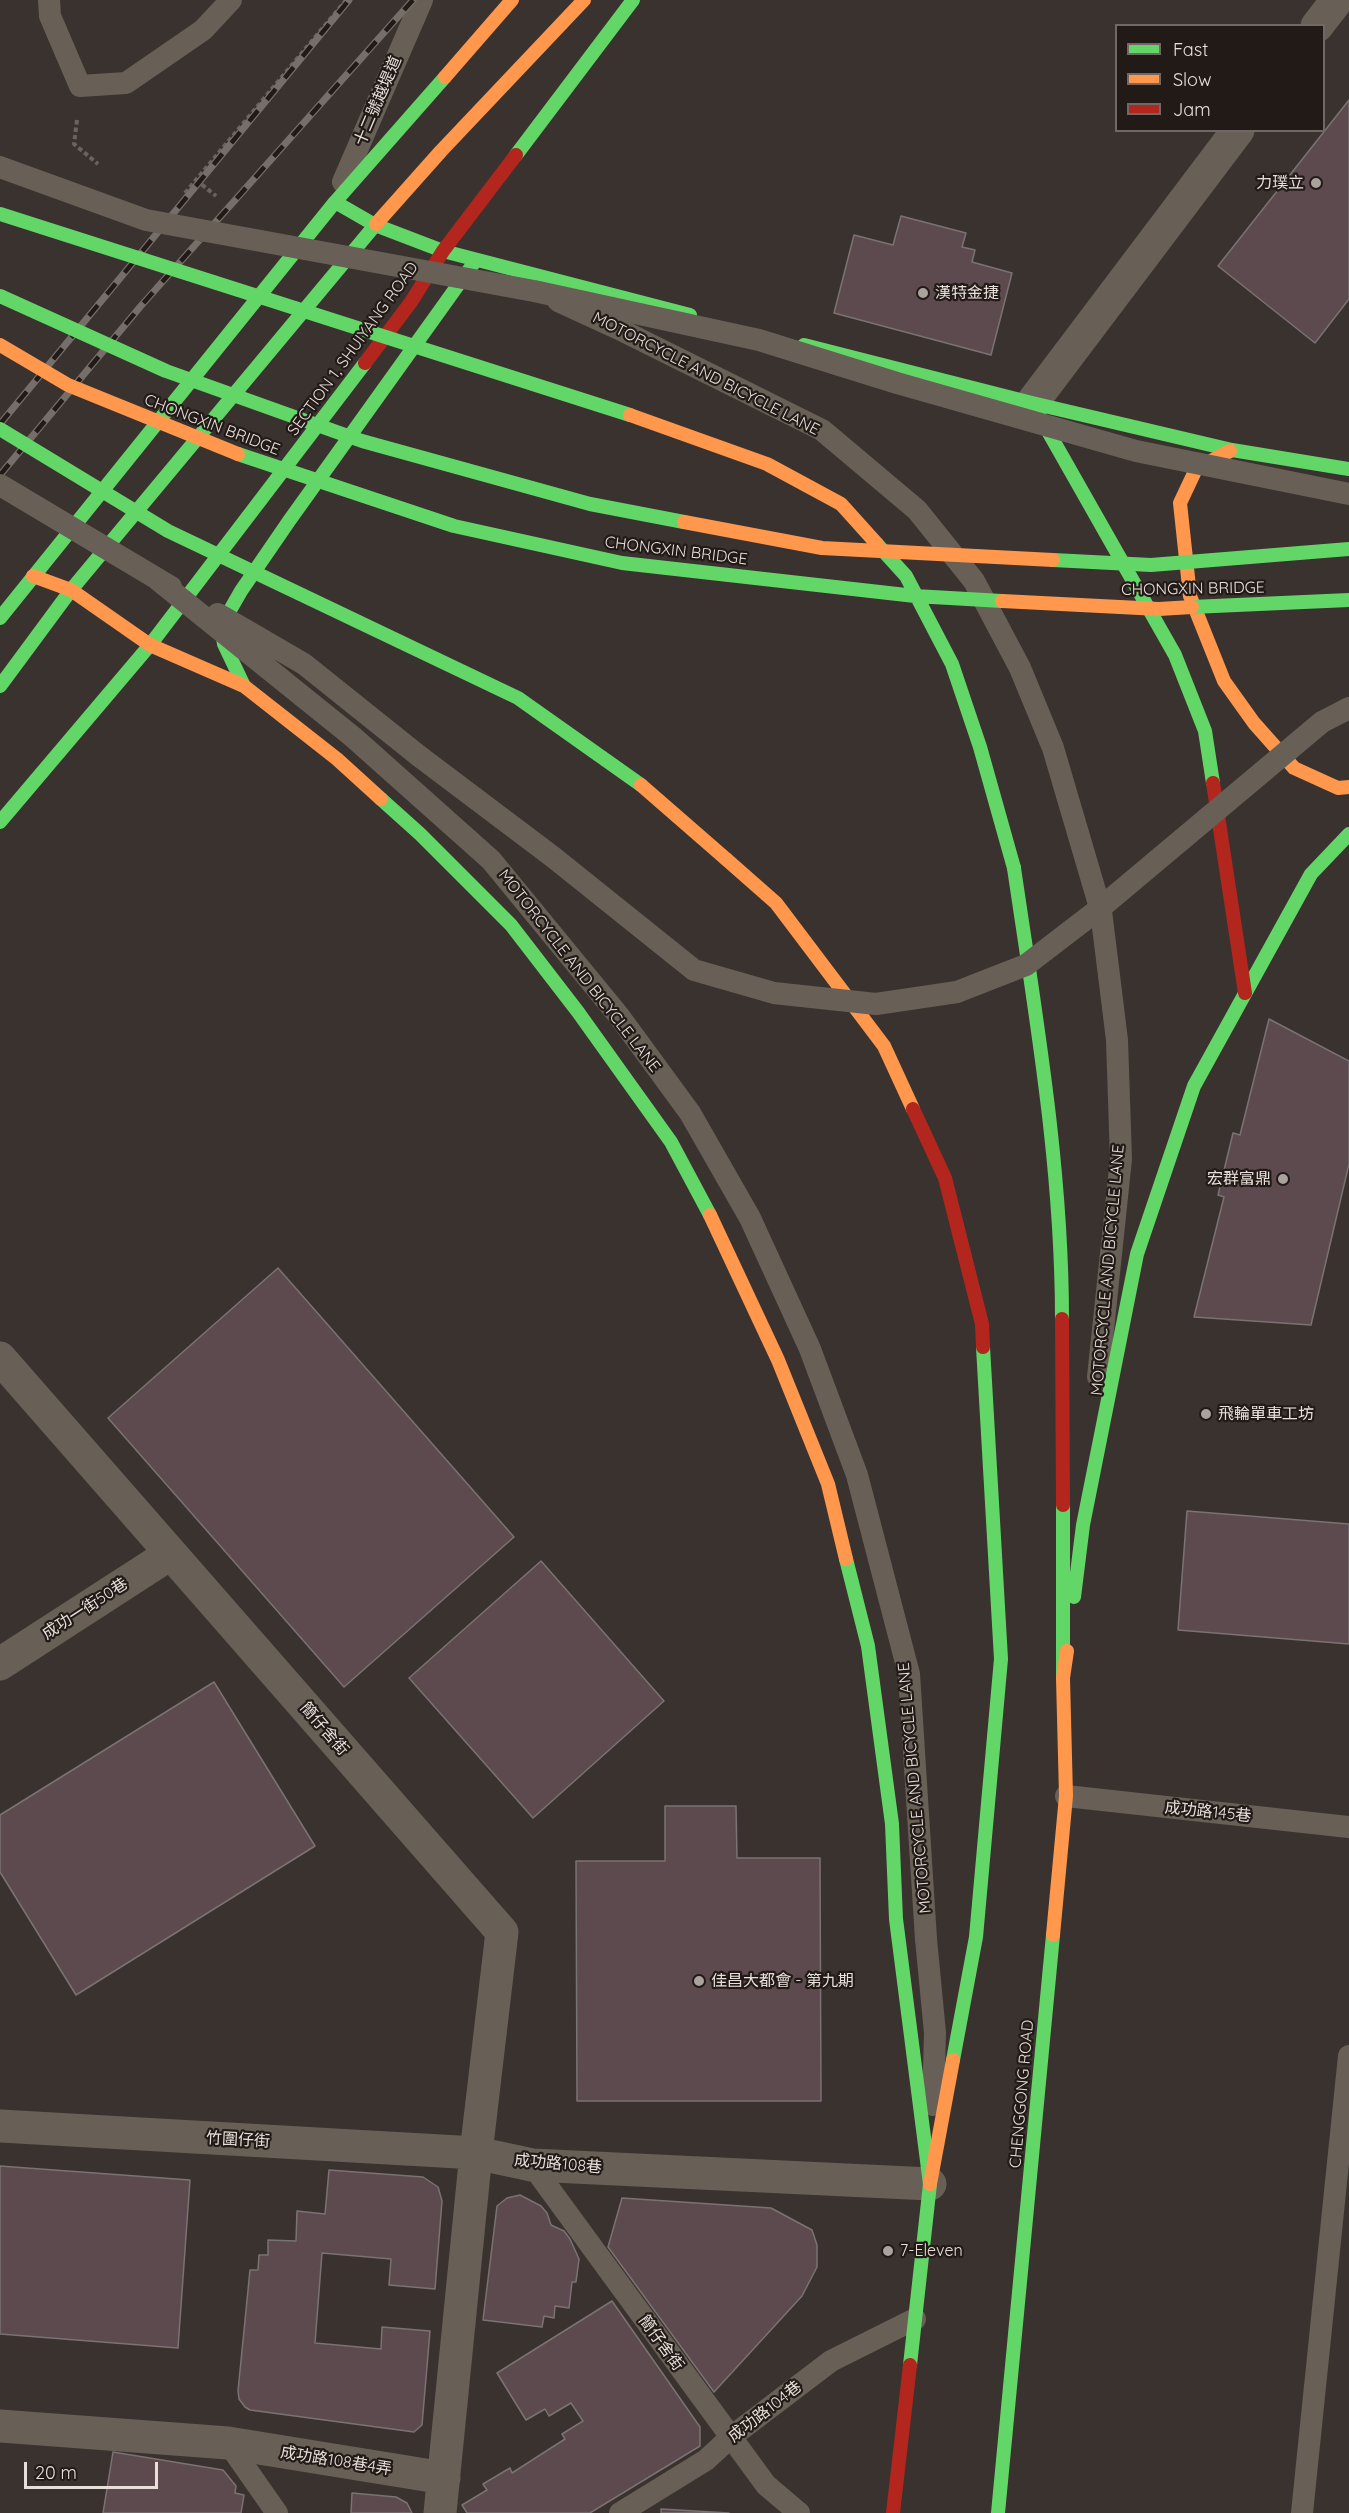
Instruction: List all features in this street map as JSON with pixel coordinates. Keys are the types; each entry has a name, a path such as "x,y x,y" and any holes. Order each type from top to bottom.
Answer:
{"main road":[{"path":"0,618 334,202 512,0"},
{"path":"0,686 71,590 375,225 584,0"},
{"name":"SECTION 1, SHUIYANG ROAD","path":"0,822 150,645 230,542 411,302 443,251 633,0"},
{"path":"334,202 375,225 443,251 476,260 1032,403 1232,450 1349,470"},
{"path":"0,214 25,224 677,430 766,464 841,504 906,576 952,664 980,747 1014,868 1049,1102 1062,1259 1063,1678"},
{"path":"244,686 224,644 221,626 282,531 476,260"},
{"name":"CHONGXIN BRIDGE","path":"0,296 166,371 362,441 590,504 822,548 1151,565 1349,549"},
{"name":"CHONGXIN BRIDGE","path":"0,345 68,385 244,457 454,526 622,563 915,596 1159,609 1349,600"},
{"path":"1032,403 1175,656 1205,731 1245,993"},
{"path":"0,429 168,531 518,698 652,792 776,903 884,1046 945,1178 982,1324 1001,1659 976,1937 930,2184 893,2513"},
{"path":"1232,450 1196,469 1180,503 1190,596 1224,681 1254,723 1294,768 1338,788 1349,787"},
{"path":"33,576 71,590 150,645 244,686 345,766 420,834 511,925 578,1012 671,1142 723,1240 778,1360 828,1484 868,1646 892,1824 896,1919 930,2184"},
{"path":"1063,1678 1083,1525 1137,1254 1194,1086 1311,874 1349,834"},
{"name":"CHENGGONG ROAD","path":"998,2513 1066,1796 1063,1678"}],"street":[{"path":"1319,24 1337,0"},
{"path":"1032,403 1236,132"},
{"name":"簡仔舍街","path":"0,1358 502,1932 476,2153"},
{"name":"成功一街50巷","path":"0,1664 170,1554"},
{"name":"竹圍仔街","path":"0,2127 476,2153"},
{"path":"440,2513 476,2153"},
{"name":"成功路108巷","path":"476,2153 532,2165 930,2184"},
{"name":"成功路108巷4弄","path":"0,2426 228,2443 444,2478"}],"lane":[{"path":"49,0 50,16 80,86 126,82 203,30 231,0"},
{"name":"十二號越堤道","path":"334,202 422,0"},
{"name":"MOTORCYCLE AND BICYCLE LANE","path":"0,167 146,220 534,291 759,339 897,383 1136,451 1349,494"},
{"name":"MOTORCYCLE AND BICYCLE LANE","path":"534,291 620,329 822,430 917,510 974,581 1020,668 1053,748 1101,911 1117,1040 1121,1159 1083,1525"},
{"name":"MOTORCYCLE AND BICYCLE LANE","path":"0,485 304,664 419,756 553,857 694,970 774,993 876,1004 957,992 1026,965 1099,909 1322,722 1349,708"},
{"name":"MOTORCYCLE AND BICYCLE LANE","path":"158,580 353,737 491,860 619,1016 690,1113 745,1209 810,1349 857,1475 909,1674 934,2033 930,2184"},
{"name":"成功路145巷","path":"1066,1796 1349,1827"},
{"path":"1302,2513 1349,2056"},
{"name":"簡仔舍街","path":"532,2165 766,2485 799,2513"},
{"name":"成功路104巷","path":"620,2513 706,2460 731,2437 831,2361 915,2319"},
{"path":"228,2443 277,2513"}],"path":[{"path":"183,195 346,0"}],"building":[{"name":"力璞立","path":"1349,100 1349,299 1315,343 1218,266"},
{"name":"漢特金捷","path":"901,216 966,233 962,247 975,250 972,262 1012,273 991,355 834,313 854,235 893,245"},
{"name":"宏群富鼎","path":"1269,1019 1349,1061 1349,1164 1311,1325 1194,1317 1224,1197 1218,1195 1233,1133 1240,1135"},
{"path":"278,1268 514,1537 344,1687 108,1418"},
{"path":"1187,1511 1349,1524 1349,1644 1178,1630"},
{"path":"541,1561 664,1701 533,1818 409,1678"},
{"path":"214,1682 315,1846 76,1995 0,1872 0,1815"},
{"name":"佳昌大都會 - 第九期","path":"665,1806 736,1806 737,1858 820,1858 821,2101 577,2101 576,1861 665,1861"},
{"path":"0,2166 190,2180 178,2348 0,2334"},
{"path":"329,2170 423,2177 438,2187 442,2201 435,2289 389,2285 391,2259 322,2253 315,2343 381,2349 382,2327 430,2331 422,2425 414,2432 250,2410 239,2399 250,2270 258,2270 259,2255 268,2255 268,2240 296,2241 297,2211 325,2214"},
{"path":"520,2195 541,2206 547,2213 551,2225 564,2231 570,2239 579,2259 576,2282 572,2282 569,2308 555,2306 554,2318 544,2316 542,2327 483,2320 497,2206 507,2198"},
{"path":"622,2198 771,2208 812,2230 817,2245 817,2267 802,2296 714,2392 608,2247"},
{"path":"612,2301 700,2427 700,2446 590,2513 467,2513 462,2505 487,2490 483,2484 510,2468 512,2473 565,2439 562,2434 583,2421 571,2403 549,2416 545,2409 526,2420 497,2373"},
{"path":"113,2452 223,2470 236,2486 235,2493 244,2495 241,2513 103,2513"},
{"path":"352,2493 396,2497 407,2503 412,2513 351,2513"},
{"path":"661,2509 729,2513 661,2513"}],"railway":[{"path":"0,424 349,0"},
{"path":"0,475 140,307 413,0"}],"traffic: fast":[{"path":"516,155 633,0"},
{"path":"0,618 335,202 445,77"},
{"path":"335,202 375,225 443,251 690,315"},
{"path":"0,214 630,415"},
{"path":"0,686 71,590 376,224"},
{"path":"244,686 224,644 221,626 241,591 289,521 476,260"},
{"path":"0,296 166,371 362,441 590,504 684,522"},
{"path":"804,345 1032,403 1232,450 1349,469"},
{"path":"0,822 150,645 365,363"},
{"path":"1032,403 1175,655 1205,731 1213,783"},
{"path":"0,429 168,531 518,698 641,785"},
{"path":"238,454 454,526 622,563 915,596 1002,601"},
{"path":"877,544 906,576 952,664 980,747 1014,868"},
{"path":"1053,560 1151,565 1349,549"},
{"path":"1192,607 1349,600"},
{"path":"381,799 420,834 511,925 578,1012 671,1142 710,1215"},
{"path":"1074,1597 1083,1525 1137,1254 1194,1086 1311,874 1349,834"},
{"path":"1014,868 1053,1149 1061,1262 1062,1319"},
{"path":"953,2060 976,1937 1001,1659 983,1347"},
{"path":"1063,1505 1063,1678"},
{"path":"846,1559 868,1646 892,1824 896,1919 930,2184 910,2365"},
{"path":"998,2513 1053,1935"}],"traffic: slow":[{"path":"445,77 512,0"},
{"path":"376,224 441,151 584,0"},
{"path":"0,345 68,385 238,454"},
{"path":"630,415 767,464 841,504 877,544"},
{"path":"1230,451 1196,469 1180,503 1190,596 1224,681 1254,723 1294,768 1338,788 1349,787"},
{"path":"684,522 822,548 1053,560"},
{"path":"33,576 71,590 150,645 244,686 337,759 381,799"},
{"path":"1002,601 1159,609 1192,607"},
{"path":"641,785 726,859"},
{"path":"726,859 776,903 884,1046 913,1109"},
{"path":"710,1215 778,1360 828,1484 846,1559"},
{"path":"1053,1935 1066,1796 1063,1678 1067,1651"},
{"path":"930,2184 953,2060"}],"traffic: jam":[{"path":"365,363 411,302 443,251 516,155"},
{"path":"1213,783 1245,993"},
{"path":"913,1109 945,1178 982,1324 983,1347"},
{"path":"1062,1319 1063,1505"},
{"path":"893,2513 910,2365"}],"place":[{"name":"力璞立","path":"1316,183"},
{"name":"漢特金捷","path":"923,293"},
{"name":"宏群富鼎","path":"1283,1179"},
{"name":"飛輪單車工坊","path":"1206,1414"},
{"name":"佳昌大都會 - 第九期","path":"699,1981"},
{"name":"7-Eleven","path":"888,2251"}]}
